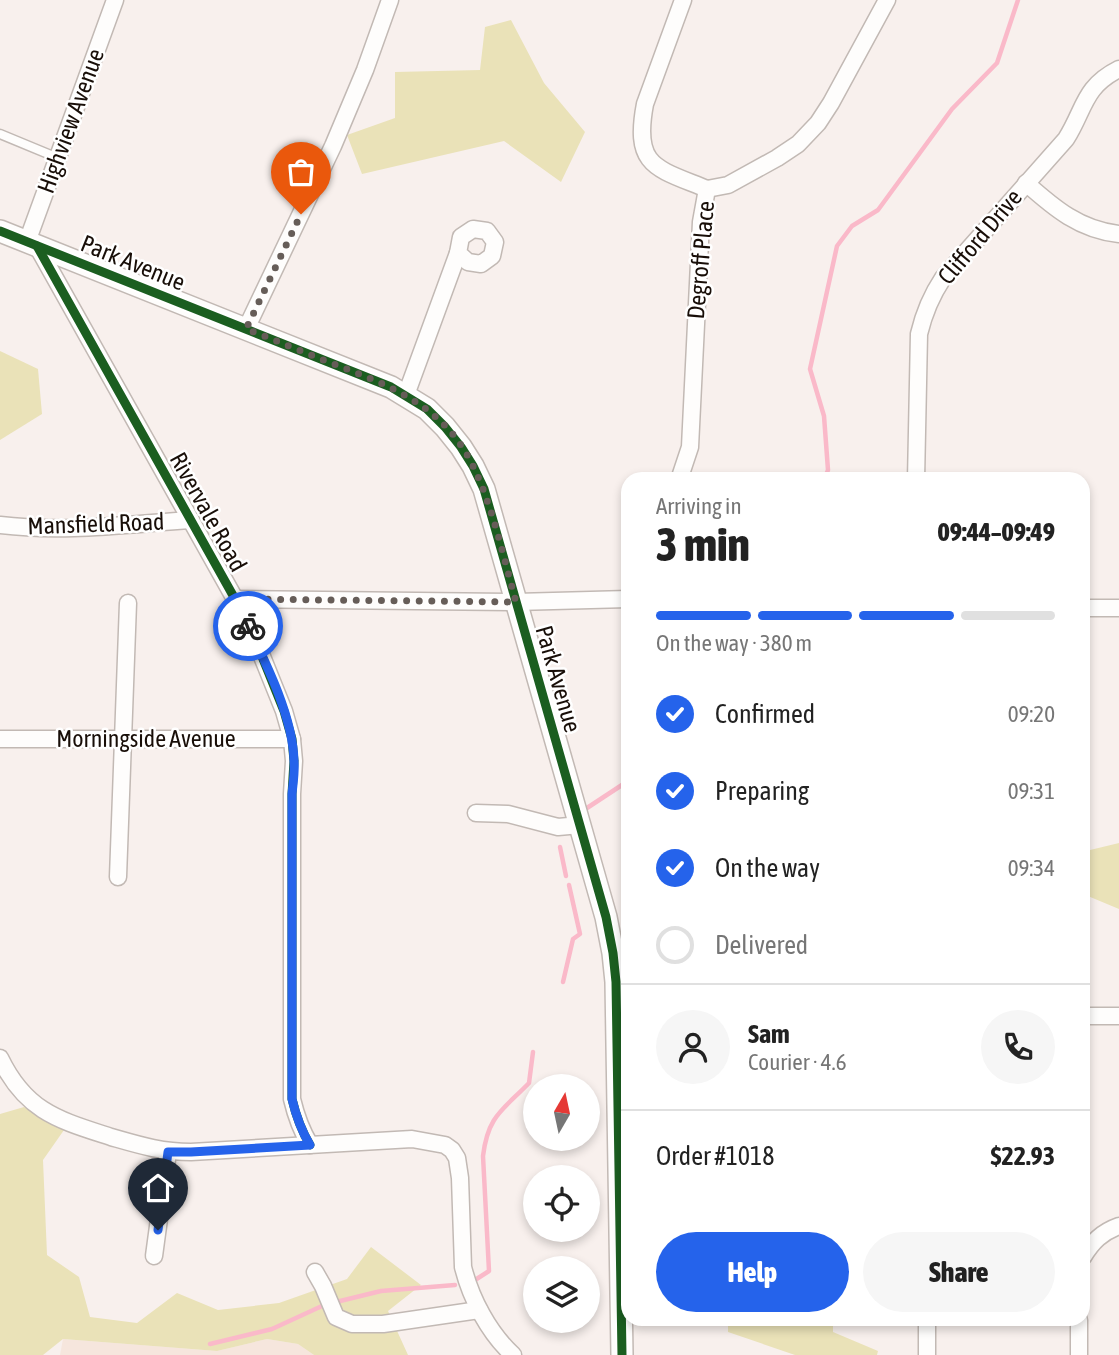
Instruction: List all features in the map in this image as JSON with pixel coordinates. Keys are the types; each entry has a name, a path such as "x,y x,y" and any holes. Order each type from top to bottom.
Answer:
{"street":[{"path":"246,329 333,146 365,70 390,0"},
{"name":"Degroff Place","path":"682,472 690,447 701,222 707,189 657,168 650,161 641,138 641,121 683,0"},
{"path":"707,189 728,185 798,145 818,123 887,0"},
{"name":"Highview Avenue","path":"32,244 110,2"},
{"name":"Clifford Drive","path":"916,472 918,345 923,314 932,295 943,278 1066,139 1086,97 1095,85 1119,69"},
{"path":"1026,183 1069,218 1088,227 1119,234"},
{"name":"Park Avenue","path":"0,231 391,387 427,409 446,427 473,466 484,489 606,917 621,1007"},
{"name":"Rivervale Road","path":"32,244 235,599 284,711 292,739 294,761 292,1099 302,1132 310,1145"},
{"path":"406,395 458,253"},
{"name":"Mansfield Road","path":"0,525 53,528 191,520"},
{"path":"235,599 516,602 621,599"},
{"path":"118,877 128,603"},
{"path":"1090,608 1119,608"},
{"name":"Morningside Avenue","path":"0,739 292,739"},
{"path":"476,813 508,814 558,827 580,825"},
{"path":"1090,1016 1119,1016"},
{"path":"0,1058 11,1079 24,1095 40,1108 57,1118 150,1149 191,1152 412,1139 445,1145 457,1158 463,1267 466,1279 495,1335 513,1355"},
{"path":"154,1256 168,1152"},
{"path":"1090,1246 1109,1230 1119,1226"},
{"path":"319,1279 336,1317 352,1324 383,1324 480,1310"},
{"name":"Park Avenue","path":"622,1326 622,1355"},
{"path":"926,1326 927,1355"},
{"path":"1079,1326 1079,1355"}],"lane":[{"path":"0,134 58,158"}],"shaded area":[{"path":"511,20 544,83 585,132 561,182 504,141 362,174 347,135 395,118 395,72 480,70 485,27"},
{"path":"0,351 38,369 42,414 0,440"},
{"path":"1119,843 1119,909 1090,897 1090,850"},
{"path":"24,1107 64,1130 43,1160 47,1255 79,1277 90,1317 137,1323 177,1293 218,1310 279,1303 347,1279 371,1247 421,1285 388,1311 408,1355 314,1355 298,1344 267,1339 217,1351 63,1339 43,1355 0,1355 0,1114"},
{"path":"728,1326 833,1326 833,1332 878,1351 877,1355 795,1355 728,1332"},
{"path":"63,1339 217,1351 267,1339 298,1344 314,1355 60,1355"}],"waterway":[{"path":"827,472 824,416 810,369 837,246 852,226 878,210 952,109 997,63 1018,0"},
{"path":"587,808 621,786"},
{"path":"560,847 566,876"},
{"path":"563,982 573,939 580,934 569,885"},
{"path":"475,1280 489,1271 483,1156 485,1142 498,1114 529,1083 533,1052"},
{"path":"336,1302 381,1291 455,1285"},
{"path":"210,1344 272,1329 322,1306"}],"cycle path":[{"path":"0,231 391,387 427,409 445,427 473,466 484,489 606,917 613,953 616,982 621,1293"},
{"path":"37,246 235,599 284,711 292,739 294,761 292,1099 299,1123 310,1145"},
{"path":"622,1326 622,1355"}],"way so far":[{"path":"248,626 235,599 516,602 484,489 473,466 446,427 427,409 391,387 246,329 301,214"}],"route":[{"path":"158,1230 168,1152 310,1145 302,1132 292,1099 292,739 284,711 248,626"}]}
